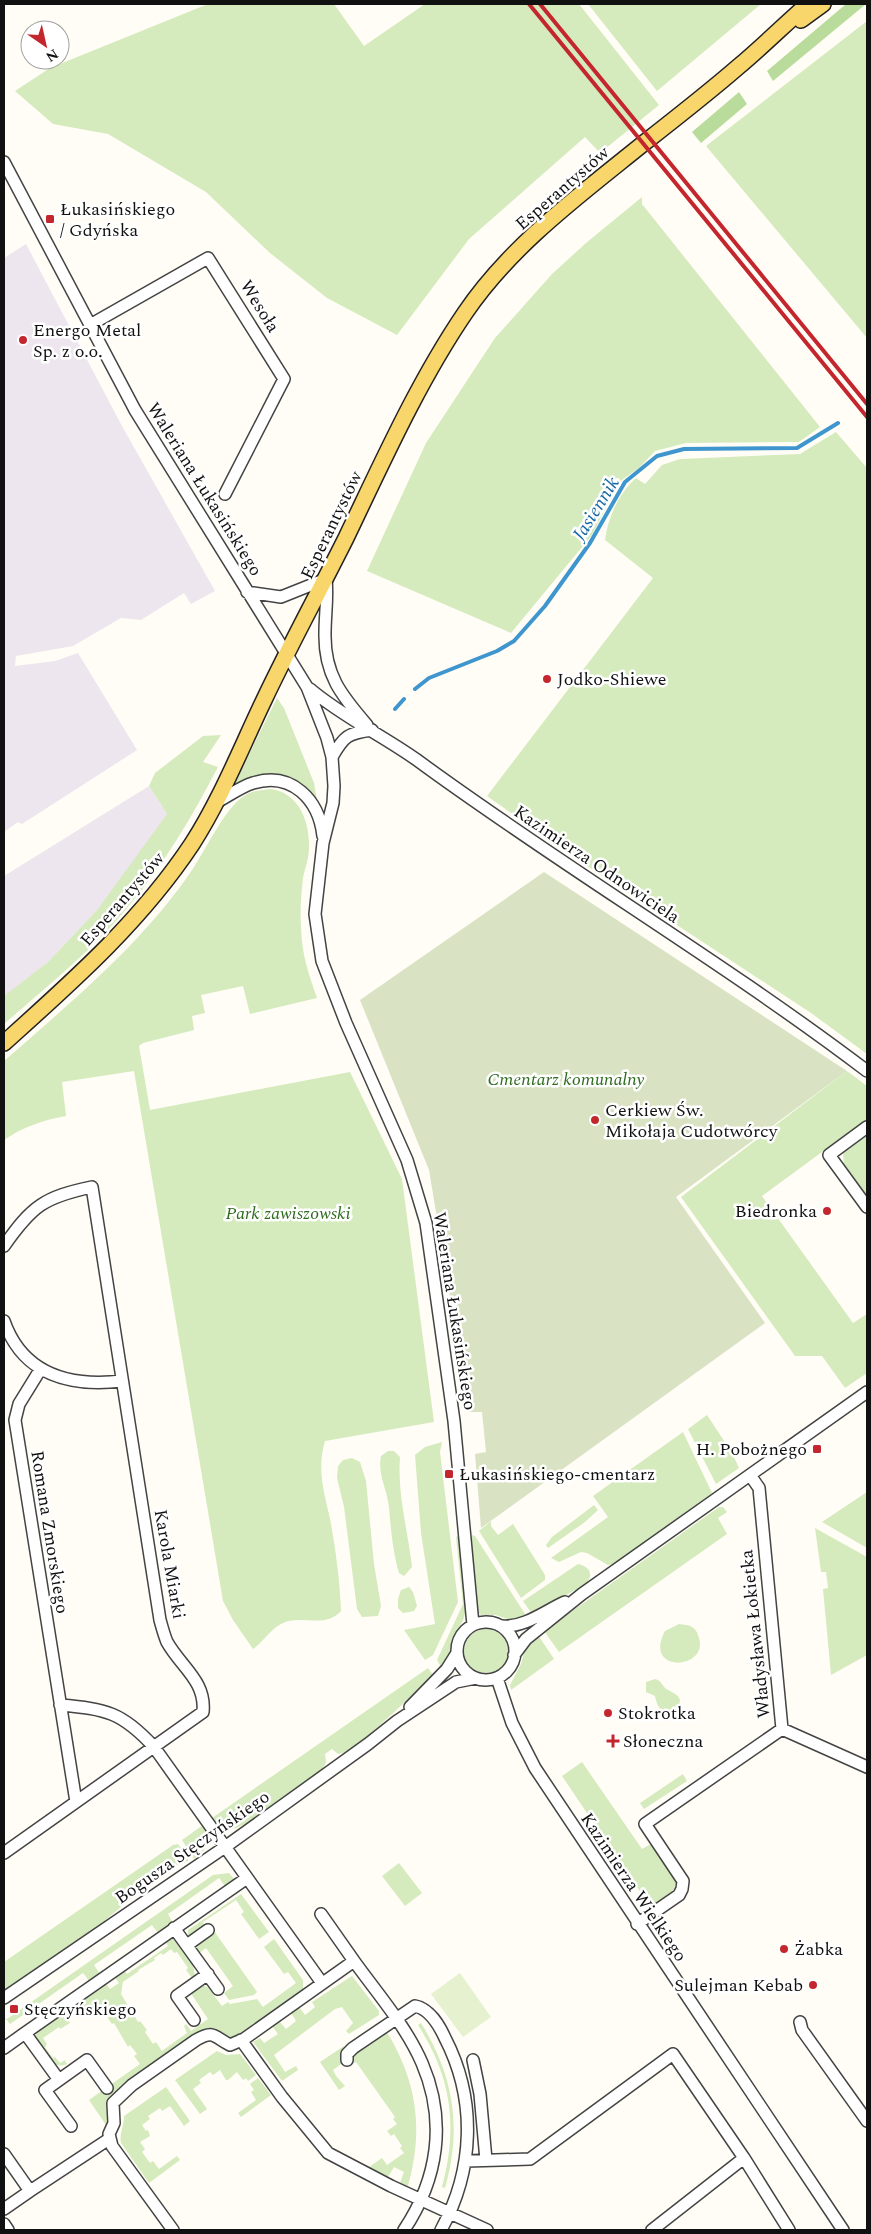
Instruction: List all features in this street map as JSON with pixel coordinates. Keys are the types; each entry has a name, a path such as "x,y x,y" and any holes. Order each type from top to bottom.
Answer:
{"main road":[{"name":"Esperantystów","path":"742,65 808,4"},
{"name":"Esperantystów","path":"4,1043 91,964 139,914 156,894 192,843 215,803 286,654 326,579 399,428 453,331 480,293 520,249 557,215 742,65 822,4"}],"street":[{"name":"Waleriana Łukasińskiego","path":"4,162 135,410 307,687 324,725 332,757 333,803 323,843 315,914 322,961 346,1023 407,1160 426,1223 454,1422 472,1625"},
{"name":"Wesoła","path":"90,325 208,258 284,379 225,494"},
{"path":"247,592 281,597 326,579 328,600 325,650 329,670 338,689 372,730 350,734 340,744 332,757"},
{"name":"Kazimierza Odnowiciela","path":"307,687 344,715 372,730 527,839 798,1019 867,1071"},
{"name":"Waleriana Łukasińskiego","path":"215,803 252,784 266,780 285,783 304,794 316,808 321,824 323,843"},
{"path":"867,1126 829,1154 867,1207"},
{"name":"Karola Miarki","path":"4,1246 34,1208 69,1192 92,1187 160,1620 167,1641 196,1681 204,1698 203,1712 154,1746"},
{"path":"4,1322 19,1349 40,1370 75,1382 101,1384 122,1381"},
{"name":"Romana Zmorskiego","path":"40,1370 19,1404 15,1420 76,1802"},
{"path":"582,1594 524,1622 509,1627 489,1622 472,1625 462,1635 457,1654 465,1670 476,1678 497,1678 509,1668 514,1655 526,1639 582,1594 867,1392"},
{"name":"Władysława Łokietka","path":"750,1475 759,1488 782,1729 867,1768"},
{"path":"502,1626 513,1641 514,1655"},
{"name":"Bogusza Stęczyńskiego","path":"397,1721 447,1669 457,1654"},
{"name":"Bogusza Stęczyńskiego","path":"4,1998 225,1847 397,1721 456,1682 476,1678"},
{"name":"Kazimierza Wielkiego","path":"497,1678 512,1723 535,1768 637,1924 843,2230"},
{"path":"60,1706 97,1708 130,1722 154,1746 322,1983"},
{"path":"637,1924 679,1895 683,1881 645,1824 782,1729"},
{"path":"4,1853 154,1746"},
{"path":"4,2048 247,1878"},
{"path":"321,1914 395,2018 422,2062 428,2078 435,2111 436,2131 433,2168 422,2200 404,2230"},
{"path":"174,1928 218,1989"},
{"path":"186,1945 208,1930"},
{"path":"4,2209 109,2139 114,2123 113,2103 132,2085 207,2034 214,2034 230,2045 241,2040 354,1961"},
{"path":"194,2020 177,1996 208,1974"},
{"path":"347,2060 348,2051 415,2006 425,2009 435,2020 451,2049 463,2088 468,2143 466,2161 450,2213 441,2230"},
{"path":"800,2022 802,2030 867,2122"},
{"path":"25,2033 59,2080"},
{"path":"241,2040 289,2105 328,2153 366,2174 487,2230"},
{"path":"466,2161 530,2159 673,2054 744,2158 789,2230"},
{"path":"71,2126 45,2090 87,2060 107,2088"},
{"path":"473,2060 480,2094 486,2160"},
{"path":"109,2139 120,2158 173,2230"},
{"path":"4,2154 30,2191"},
{"path":"652,2230 744,2158"},
{"path":"4,2224 8,2230"}],"shaded area":[{"path":"26,244 122,426 215,591 191,604 184,593 141,620 121,618 73,646 16,656 15,666 55,661 78,653 137,750 22,824 18,822 4,832 4,258"},
{"path":"149,786 167,814 145,847 97,910 48,962 4,997 4,876"}],"green space":[{"path":"208,4 334,4 364,46 425,4 579,4 659,105 600,153 585,137 469,239 397,335 327,298 270,253 206,192 108,134 53,124 15,91 47,70 70,70 70,60"},
{"path":"588,4 761,4 657,91"},
{"path":"846,4 866,4 773,81 767,71"},
{"path":"867,21 867,338 706,146"},
{"path":"739,92 747,104 701,143 692,132"},
{"path":"642,197 642,204 820,427 799,442 686,443 655,451 639,468 619,482 592,535 511,633 367,571 426,443 495,338 552,274"},
{"path":"836,432 867,468 867,1054 811,1013 581,862 487,796 653,578 605,540 615,506 630,484 636,478 645,484 662,465 680,459 800,454"},
{"path":"277,698 284,708 314,783 317,800 298,782 279,775 258,777 233,786"},
{"path":"221,735 203,762 218,767 177,840 154,874 114,923 84,954 4,1024 4,996 48,962 97,910 167,814 149,786 155,773 203,736"},
{"name":"Park zawiszowski","path":"260,790 280,791 295,802 305,819 309,838 309,852 302,884 301,928 306,963 317,998 250,1014 243,986 201,995 205,1013 192,1016 194,1030 143,1043 139,1046 150,1110 350,1072 402,1179 434,1422 325,1441 322,1452 321,1473 336,1556 341,1611 330,1619 296,1620 283,1623 253,1649 233,1620 223,1601 134,1071 62,1082 66,1116 18,1131 4,1140 4,1061 104,972 151,923 192,870 229,810 244,796"},
{"name":"Cmentarz komunalny","path":"544,872 847,1071 676,1197 765,1323 481,1528 475,1454 486,1452 482,1412 469,1412 429,1170 360,1000"},
{"path":"847,1071 867,1086 867,1119 762,1196 853,1323 867,1314 867,1373 845,1388 822,1356 795,1356 681,1197"},
{"path":"867,1135 867,1196 844,1165 843,1153"},
{"path":"707,1415 732,1453 739,1468 716,1484 688,1429"},
{"path":"683,1432 712,1493 614,1564 608,1565 587,1553 581,1552 559,1562 551,1558 608,1517 593,1496"},
{"path":"442,1442 440,1452 458,1602 433,1655 425,1660 404,1630 435,1624 421,1533 415,1455 425,1447"},
{"path":"388,1451 394,1451 400,1457 401,1499 412,1567 404,1576 399,1573 395,1558 388,1502 380,1469 381,1456"},
{"path":"352,1458 360,1462 366,1481 374,1564 381,1606 378,1616 362,1617 357,1609 344,1507 337,1478 338,1466 343,1460"},
{"path":"867,1492 867,1548 822,1522"},
{"path":"594,1505 598,1510 585,1522 548,1548 546,1545 552,1537"},
{"path":"719,1507 723,1507 727,1512 718,1518 727,1534 559,1652 544,1631"},
{"path":"491,1521 491,1526 498,1535 513,1524 545,1575 545,1580 521,1598 479,1531"},
{"path":"815,1528 867,1557 867,1655 831,1675 823,1589 828,1588 826,1572 821,1572"},
{"path":"460,1535 467,1605 463,1621 453,1636 449,1656 441,1667 437,1660 463,1604 456,1537"},
{"path":"472,1535 475,1536 527,1617 513,1621 496,1615 481,1615 476,1611"},
{"path":"578,1564 590,1571 590,1577 586,1584 532,1614 523,1601"},
{"path":"409,1587 413,1592 417,1606 414,1611 403,1613 398,1608 398,1599 401,1590"},
{"path":"679,1624 689,1626 698,1634 699,1649 695,1656 687,1661 677,1663 668,1661 662,1655 660,1645 665,1631"},
{"path":"486,1629 498,1633 504,1639 508,1651 504,1663 498,1669 486,1673 474,1669 468,1663 464,1651 468,1639 474,1633"},
{"path":"538,1635 554,1659 511,1690 510,1685 521,1664 526,1646"},
{"path":"428,1668 433,1675 386,1720 346,1751 338,1754 332,1749 325,1754 326,1762 322,1770 276,1804 250,1821 231,1829 221,1826 212,1818"},
{"path":"655,1679 679,1697 679,1706 673,1711 669,1712 660,1709 655,1696 646,1692 646,1682"},
{"path":"582,1762 642,1849 651,1844 676,1881 672,1892 657,1904 643,1896 562,1776"},
{"path":"683,1774 687,1781 644,1809 640,1803"},
{"path":"203,1825 206,1830 207,1844 203,1852 194,1859 182,1840"},
{"path":"178,1844 188,1857 188,1861 162,1871 132,1892 134,1896 90,1933 4,1990 4,1962 173,1845"},
{"path":"399,1863 422,1893 405,1906 382,1876"},
{"path":"229,1873 234,1879 225,1886 219,1878 168,1914 173,1923 158,1933 152,1925 94,1965 100,1974 89,1981 83,1973 10,2024 6,2019 4,2021 4,2018 7,2019 213,1875"},
{"path":"241,1894 269,1932 259,1939 241,1914 244,1912 236,1900 203,1922 204,1925 191,1936 188,1935 188,1930"},
{"path":"214,1931 257,1992 254,1995 229,2000 224,1993 233,1986 206,1948 197,1955 194,1947 196,1944"},
{"path":"171,1936 193,1966 195,1975 192,1978 186,1970 188,1968 177,1952 174,1953 171,1949 163,1955 161,1953 154,1958 155,1960 123,1982 121,1994 138,2022 140,2021 147,2030 145,2032 153,2044 156,2042 162,2051 187,2033 184,2026 186,2024 191,2031 208,2019 190,1992 202,1984 208,1988 222,2006 228,2002 230,2004 257,1999 263,2007 296,1983 288,1972 284,1974 264,1947 274,1939 303,1980 303,1989 233,2038 229,2039 211,2030 197,2033 110,2096 107,2104 108,2118 106,2125 89,2100 140,2064 134,2056 137,2054 130,2045 128,2047 114,2023 112,2024 101,2009 96,2012 92,2007 77,2018 75,2015 68,2020 70,2023 60,2029 59,2027 43,2038 47,2044 45,2047 53,2058 55,2057 60,2063 65,2060 67,2064 55,2064 44,2055 39,2049 37,2042 37,2030 104,1981 110,1989 119,1983 113,1975 123,1968 127,1974 168,1946 164,1939"},
{"path":"460,1973 491,2017 463,2037 431,1994"},
{"path":"352,1976 379,2011 379,2015 349,2034 346,2031 353,2023 342,2007 335,2009 274,2055 285,2072 296,2066 298,2070 282,2081 253,2042 260,2038 264,2043 278,2034 272,2026 279,2021 286,2029 296,2021 291,2013 299,2007 305,2015 315,2007 312,2002"},
{"path":"421,2023 441,2063 452,2103 454,2123 453,2144 445,2188 442,2187 450,2144 449,2103 438,2064 418,2025"},
{"path":"385,2029 404,2067 411,2086 414,2105 416,2144 408,2186 400,2183 404,2172 394,2167 388,2177 369,2167 382,2158 387,2165 404,2153 394,2134 391,2136 387,2131 397,2124 393,2119 395,2117 356,2062 354,2063 350,2058 352,2054"},
{"path":"344,2046 341,2052 341,2064 333,2070 345,2086 339,2090 320,2062"},
{"path":"217,2051 226,2055 240,2054 256,2075 248,2081 246,2078 243,2080 237,2072 226,2080 220,2070 213,2075 210,2072 199,2080 201,2083 193,2089 207,2109 200,2114 175,2080"},
{"path":"258,2078 271,2095 241,2117 238,2113 256,2100 251,2092 254,2090 250,2084"},
{"path":"166,2087 190,2121 184,2126 170,2106 162,2111 160,2108 148,2116 150,2119 142,2125 146,2131 148,2130 150,2136 140,2142 145,2149 142,2152 150,2163 153,2161 159,2169 177,2156 180,2160 149,2183 121,2143 124,2116"}],"waterway":[{"name":"Jasiennik","path":"415,689 429,678 497,651 514,641 545,606 590,543 625,482 657,456 684,449 797,448 838,423"},
{"name":"Jasiennik","path":"395,709 404,699"}],"railway":[{"path":"529,4 867,417"},
{"path":"540,4 867,404"}],"place":[{"name":"Łukasińskiego / Gdyńska","path":"50,219"},
{"name":"Energo Metal Sp. z o.o.","path":"23,340"},
{"name":"Jodko-Shiewe","path":"547,679"},
{"name":"Cerkiew Św. Mikołaja Cudotwórcy","path":"595,1120"},
{"name":"Biedronka","path":"827,1211"},
{"name":"H. Pobożnego","path":"817,1449"},
{"name":"Łukasińskiego-cmentarz","path":"449,1474"},
{"name":"Stokrotka","path":"608,1713"},
{"name":"Słoneczna","path":"613,1741"},
{"name":"Żabka","path":"784,1949"},
{"name":"Sulejman Kebab","path":"813,1985"},
{"name":"Stęczyńskiego","path":"14,2009"}]}
